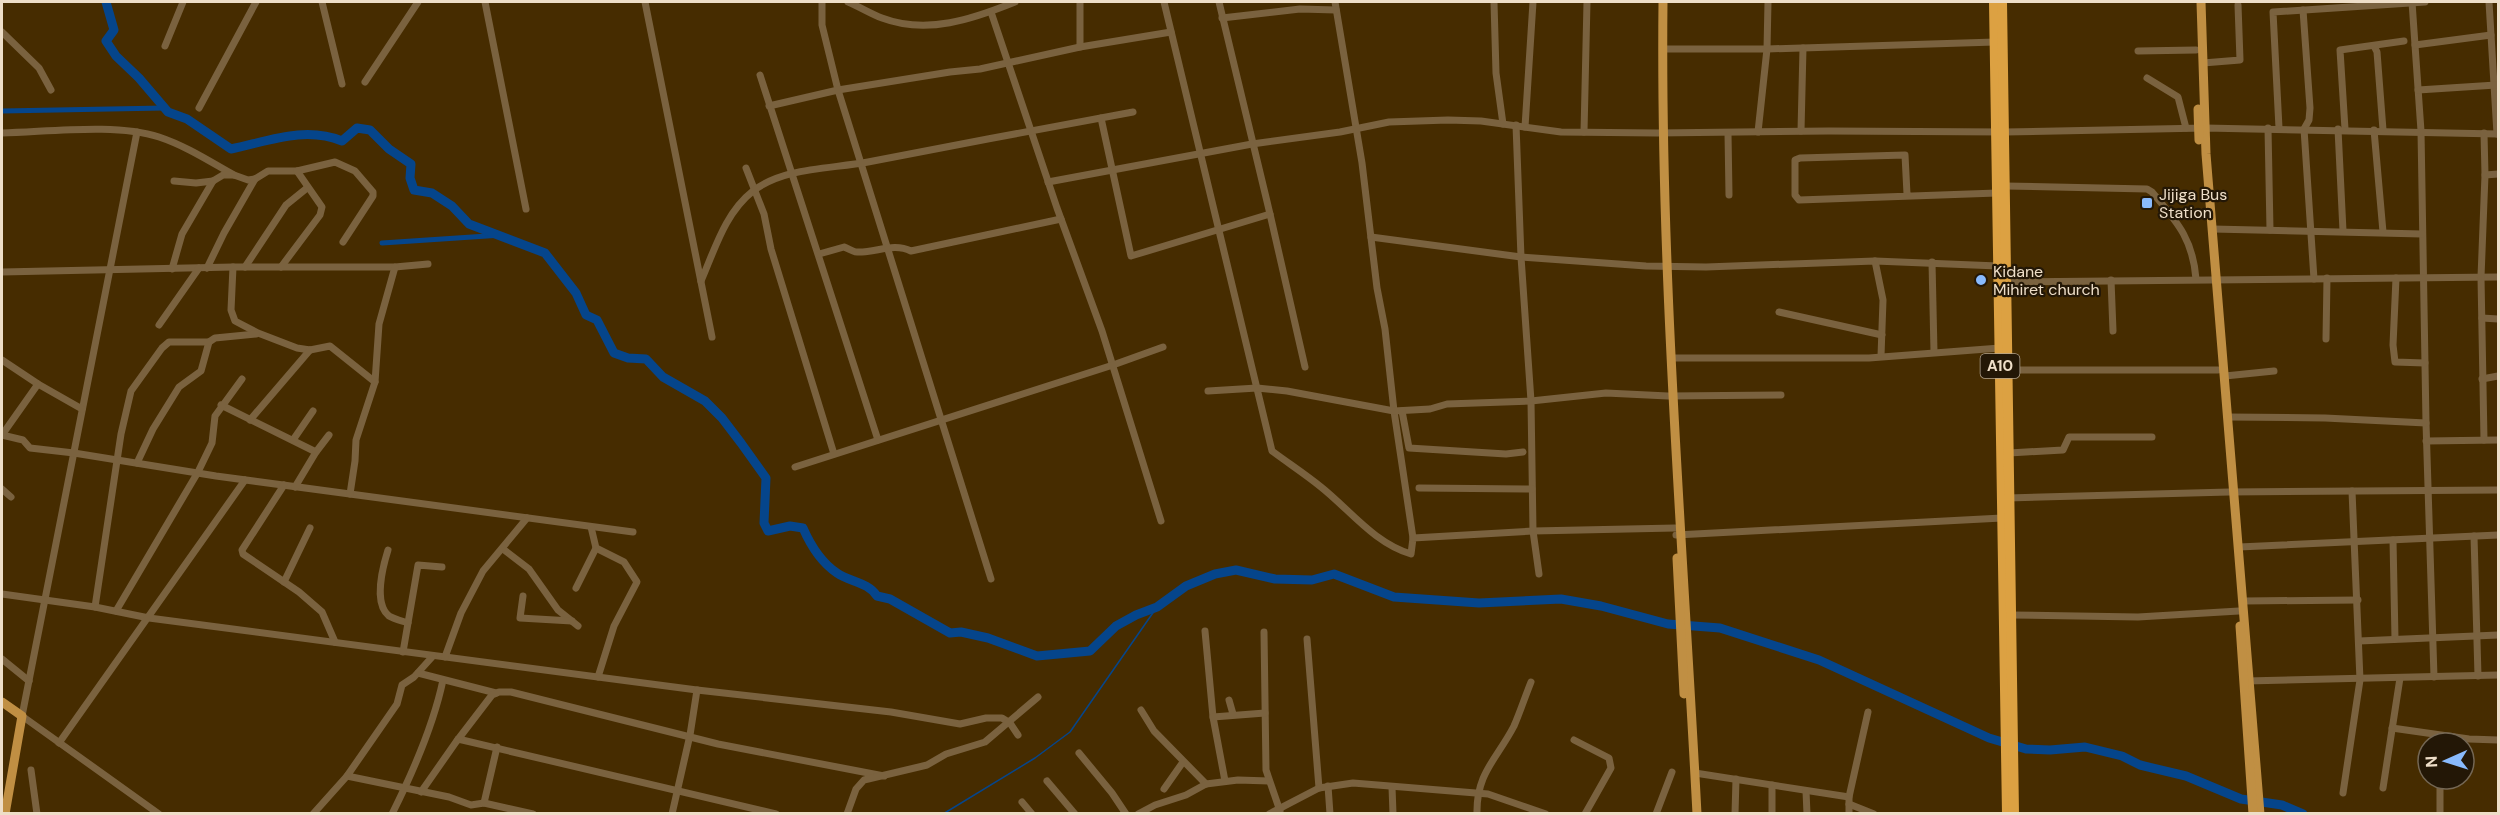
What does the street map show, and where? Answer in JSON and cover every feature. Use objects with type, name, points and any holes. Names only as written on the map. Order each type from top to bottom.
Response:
[{"type":"highway","name":"A10","points":[[1994,2],[2001,132]]},
{"type":"highway","name":"A10","points":[[2002,2],[2001,190],[1998,266],[2011,615],[2009,731]]},
{"type":"highway","name":"A10","points":[[2001,190],[2006,282],[2009,453],[2006,498],[2002,518],[2010,769],[2014,813]]},
{"type":"highway","name":"A10","points":[[2007,813],[2010,769]]},
{"type":"main road","points":[[1658,2],[1664,267],[1670,396],[1677,533],[1697,813]]},
{"type":"main road","points":[[1660,133],[1663,2]]},
{"type":"main road","points":[[2195,2],[2196,50],[2214,279],[2232,492],[2244,601],[2254,782],[2253,813]]},
{"type":"main road","points":[[2201,2],[2202,128],[2212,229],[2214,279]]},
{"type":"main road","points":[[1664,267],[1671,358],[1670,396]]},
{"type":"main road","points":[[2222,373],[2228,417],[2239,611],[2247,681]]},
{"type":"main road","points":[[1686,659],[1691,813]]},
{"type":"main road","points":[[2,702],[22,716],[4,790],[4,813]]},
{"type":"main road","points":[[2254,782],[2260,813]]},
{"type":"street","points":[[165,46],[183,2]]},
{"type":"street","points":[[199,108],[256,2]]},
{"type":"street","points":[[322,2],[342,84]]},
{"type":"street","points":[[365,82],[418,2]]},
{"type":"street","points":[[485,2],[526,209]]},
{"type":"street","points":[[645,2],[712,337]]},
{"type":"street","points":[[822,2],[822,24],[838,90],[991,579]]},
{"type":"street","points":[[848,2],[883,18],[908,24],[936,26],[991,12],[1015,2]]},
{"type":"street","points":[[1080,2],[1080,46]]},
{"type":"street","points":[[1164,2],[1272,451],[1321,487],[1382,541],[1397,550],[1411,554],[1413,538],[1394,411],[1385,329],[1377,288],[1374,237],[1335,2]]},
{"type":"street","points":[[1218,2],[1305,367]]},
{"type":"street","points":[[1494,2],[1496,73],[1503,124]]},
{"type":"street","points":[[1525,127],[1533,2]]},
{"type":"street","points":[[1584,132],[1587,2]]},
{"type":"street","points":[[1758,132],[1767,49],[1768,2]]},
{"type":"street","points":[[2412,2],[2421,131],[2426,441],[2434,677]]},
{"type":"street","points":[[2279,128],[2272,15],[2277,11],[2425,2]]},
{"type":"street","points":[[1048,182],[1252,144],[1389,122],[1448,120],[1584,132],[2001,132],[2279,128],[2498,134],[2489,2]]},
{"type":"street","points":[[1222,18],[1299,5],[1336,10]]},
{"type":"street","points":[[2203,63],[2240,60],[2238,5]]},
{"type":"street","points":[[2303,10],[2310,108],[2308,124],[2304,129],[2314,279]]},
{"type":"street","points":[[991,12],[1113,365],[1161,521]]},
{"type":"street","points":[[2,32],[39,68],[51,90]]},
{"type":"street","points":[[769,106],[838,90],[980,69],[1080,46],[1171,32]]},
{"type":"street","points":[[2415,45],[2491,35]]},
{"type":"street","points":[[2343,231],[2340,50],[2374,46],[2389,41],[2404,41]]},
{"type":"street","points":[[1663,49],[1767,49],[1995,42]]},
{"type":"street","points":[[2374,46],[2378,52],[2383,130]]},
{"type":"street","points":[[1801,131],[1803,48]]},
{"type":"street","points":[[2138,51],[2196,50]]},
{"type":"street","points":[[760,75],[878,440]]},
{"type":"street","points":[[2147,78],[2178,97],[2186,128]]},
{"type":"street","points":[[2418,90],[2496,85]]},
{"type":"street","points":[[700,281],[728,220],[741,203],[755,190],[792,175],[1133,112]]},
{"type":"street","points":[[1101,118],[1131,256],[1270,213]]},
{"type":"street","points":[[1516,125],[1521,257],[1531,401],[1533,531],[1539,574]]},
{"type":"street","points":[[2268,128],[2270,230]]},
{"type":"street","points":[[2,133],[111,130],[136,132],[179,144],[234,175],[248,180],[255,179],[268,171],[297,171],[335,162],[355,171],[370,186],[373,196],[343,242]]},
{"type":"street","points":[[2374,130],[2383,232]]},
{"type":"street","points":[[136,132],[22,716],[159,813]]},
{"type":"street","points":[[1728,133],[1730,195]]},
{"type":"street","points":[[2484,133],[2485,175],[2481,277],[2484,440]]},
{"type":"street","points":[[1907,195],[1905,155],[1795,160],[1795,195],[1799,200],[1907,195],[2001,190],[2147,189],[2180,226],[2193,253],[2196,279]]},
{"type":"street","points":[[746,168],[764,214],[774,260],[834,454]]},
{"type":"street","points":[[281,267],[320,215],[322,207],[297,171]]},
{"type":"street","points":[[2485,175],[2499,174]]},
{"type":"street","points":[[174,182],[196,183],[213,181],[223,175],[234,175]]},
{"type":"street","points":[[159,325],[203,268],[255,179]]},
{"type":"street","points":[[172,269],[182,234],[213,181]]},
{"type":"street","points":[[245,267],[286,205],[307,188]]},
{"type":"street","points":[[819,254],[844,247],[856,252],[887,247],[911,250],[1061,219]]},
{"type":"street","points":[[2212,229],[2422,234]]},
{"type":"street","points":[[1374,237],[1521,257],[1664,267],[1875,261],[1998,266]]},
{"type":"street","points":[[1875,261],[1884,300],[1881,356]]},
{"type":"street","points":[[1932,262],[1934,352]]},
{"type":"street","points":[[2,272],[233,267],[395,267],[428,264]]},
{"type":"street","points":[[233,267],[231,310],[235,321],[258,333],[297,348],[310,350],[330,346],[375,382]]},
{"type":"street","points":[[350,494],[356,461],[356,440],[375,382],[379,324],[395,267]]},
{"type":"street","points":[[2006,282],[2499,277]]},
{"type":"street","points":[[2326,339],[2327,278]]},
{"type":"street","points":[[2396,278],[2393,345],[2395,362],[2425,363]]},
{"type":"street","points":[[2111,280],[2113,331]]},
{"type":"street","points":[[1779,312],[1882,336]]},
{"type":"street","points":[[2482,318],[2499,319]]},
{"type":"street","points":[[94,607],[131,391],[162,348],[169,342],[209,342],[215,338],[258,333]]},
{"type":"street","points":[[138,463],[153,429],[180,387],[201,371],[209,342]]},
{"type":"street","points":[[795,467],[1163,347]]},
{"type":"street","points":[[1671,358],[1810,359],[2000,348]]},
{"type":"street","points":[[250,420],[310,350]]},
{"type":"street","points":[[2,360],[82,409]]},
{"type":"street","points":[[2007,370],[2222,373],[2274,371]]},
{"type":"street","points":[[2482,379],[2499,376]]},
{"type":"street","points":[[116,611],[198,472],[212,443],[215,416],[242,379]]},
{"type":"street","points":[[38,384],[2,435],[23,440],[30,448],[295,487],[633,532]]},
{"type":"street","points":[[1208,391],[1257,388],[1298,393],[1394,411],[1430,409],[1447,404],[1479,401],[1531,401],[1606,393],[1670,396],[1781,395]]},
{"type":"street","points":[[221,405],[316,452]]},
{"type":"street","points":[[292,440],[313,411]]},
{"type":"street","points":[[1402,411],[1409,448],[1506,454],[1523,452]]},
{"type":"street","points":[[2228,417],[2325,418],[2426,423]]},
{"type":"street","points":[[295,487],[329,435]]},
{"type":"street","points":[[2009,453],[2063,450],[2070,437],[2152,437]]},
{"type":"street","points":[[2426,441],[2499,440]]},
{"type":"street","points":[[59,743],[245,480]]},
{"type":"street","points":[[284,485],[242,550],[244,557],[299,592],[322,612],[334,642]]},
{"type":"street","points":[[1419,488],[1532,489]]},
{"type":"street","points":[[2,489],[11,496]]},
{"type":"street","points":[[2006,498],[2232,492],[2499,490]]},
{"type":"street","points":[[2343,793],[2361,680],[2352,491]]},
{"type":"street","points":[[445,657],[461,613],[483,571],[527,518]]},
{"type":"street","points":[[1413,538],[1533,531],[1677,533],[2002,518]]},
{"type":"street","points":[[576,588],[596,548],[591,526]]},
{"type":"street","points":[[284,582],[310,528]]},
{"type":"street","points":[[2239,547],[2499,535]]},
{"type":"street","points":[[2474,536],[2478,676]]},
{"type":"street","points":[[2392,540],[2395,639]]},
{"type":"street","points":[[596,548],[624,562],[637,582],[614,626],[598,677]]},
{"type":"street","points":[[503,549],[529,569],[558,610],[575,623],[520,618],[523,596]]},
{"type":"street","points":[[388,550],[381,588],[383,609],[388,615],[408,622]]},
{"type":"street","points":[[403,652],[418,565],[442,567]]},
{"type":"street","points":[[2,594],[94,607],[149,618],[697,690],[891,712],[960,724],[986,718],[1002,718],[1008,721],[1018,735]]},
{"type":"street","points":[[2244,601],[2358,600]]},
{"type":"street","points":[[2011,615],[2138,617],[2239,611]]},
{"type":"street","points":[[1205,631],[1213,717],[1225,781]]},
{"type":"street","points":[[1264,632],[1266,770],[1280,811]]},
{"type":"street","points":[[2359,641],[2499,635]]},
{"type":"street","points":[[1307,639],[1319,788]]},
{"type":"street","points":[[314,813],[347,776],[397,704],[402,685],[418,673],[433,656]]},
{"type":"street","points":[[2,660],[29,681]]},
{"type":"street","points":[[418,673],[496,693],[511,692],[690,735],[718,744],[884,776]]},
{"type":"street","points":[[2247,681],[2499,675]]},
{"type":"street","points":[[2383,788],[2400,678]]},
{"type":"street","points":[[392,813],[429,725],[442,680]]},
{"type":"street","points":[[1477,813],[1477,793],[1490,763],[1513,726],[1530,682]]},
{"type":"street","points":[[672,813],[679,790],[697,690]]},
{"type":"street","points":[[421,792],[458,739],[496,693]]},
{"type":"street","points":[[847,813],[856,789],[864,780],[927,765],[946,754],[985,742],[1038,697]]},
{"type":"street","points":[[1229,700],[1233,714]]},
{"type":"street","points":[[1141,710],[1154,731],[1206,784]]},
{"type":"street","points":[[1849,813],[1849,801],[1868,712]]},
{"type":"street","points":[[1213,717],[1265,713]]},
{"type":"street","points":[[2392,728],[2416,733]]},
{"type":"street","points":[[458,739],[776,813]]},
{"type":"street","points":[[1574,740],[1610,758],[1611,763],[1611,768],[1585,813]]},
{"type":"street","points":[[2476,740],[2499,740]]},
{"type":"street","points":[[484,803],[497,747]]},
{"type":"street","points":[[1079,753],[1126,813]]},
{"type":"street","points":[[1164,789],[1183,762]]},
{"type":"street","points":[[31,770],[37,813]]},
{"type":"street","points":[[1656,813],[1672,772]]},
{"type":"street","points":[[1695,772],[1806,791],[1849,801],[1874,813]]},
{"type":"street","points":[[347,776],[449,797],[471,805],[484,803],[533,813]]},
{"type":"street","points":[[1735,813],[1736,779]]},
{"type":"street","points":[[1047,781],[1075,813]]},
{"type":"street","points":[[1138,813],[1186,795],[1206,784],[1225,781],[1269,781]]},
{"type":"street","points":[[1269,813],[1280,811],[1319,788],[1353,783],[1477,793],[1511,800],[1546,813]]},
{"type":"street","points":[[1772,785],[1773,813]]},
{"type":"street","points":[[1328,786],[1330,813]]},
{"type":"street","points":[[1392,787],[1393,813]]},
{"type":"street","points":[[1806,791],[1807,813]]},
{"type":"street","points":[[2440,791],[2440,813]]},
{"type":"street","points":[[1022,802],[1032,813]]},
{"type":"street","points":[[469,813],[471,805]]},
{"type":"waterway","points":[[106,2],[114,30],[106,41],[116,56],[139,78],[168,112],[187,119],[231,149],[287,136],[314,135],[342,141],[357,128],[370,130],[389,149],[411,164],[410,178],[414,190],[432,193],[452,206],[469,224],[545,253],[576,293],[586,315],[597,320],[614,353],[628,358],[646,359],[663,377],[705,401],[722,418],[766,478],[764,523],[768,531],[790,526],[803,528],[817,553],[837,573],[864,585],[877,596],[890,599],[950,633],[961,632],[988,638],[1037,656],[1090,651],[1116,626],[1157,607],[1186,586],[1215,574],[1236,570],[1275,579],[1312,580],[1334,574],[1394,597],[1479,603],[1561,599],[1601,606],[1668,624],[1720,628],[1819,660],[1989,738],[2026,749],[2050,750],[2085,747],[2122,756],[2140,765],[2186,776],[2241,799],[2282,805],[2303,814]]},
{"type":"waterway","points":[[2,111],[164,108]]},
{"type":"waterway","points":[[382,243],[502,235]]},
{"type":"waterway","points":[[943,814],[1035,758],[1070,732],[1157,607]]},
{"type":"place","name":"Jijiga Bus Station","points":[[2147,203]]},
{"type":"place","name":"Kidane Mihiret church","points":[[1981,280]]}]
